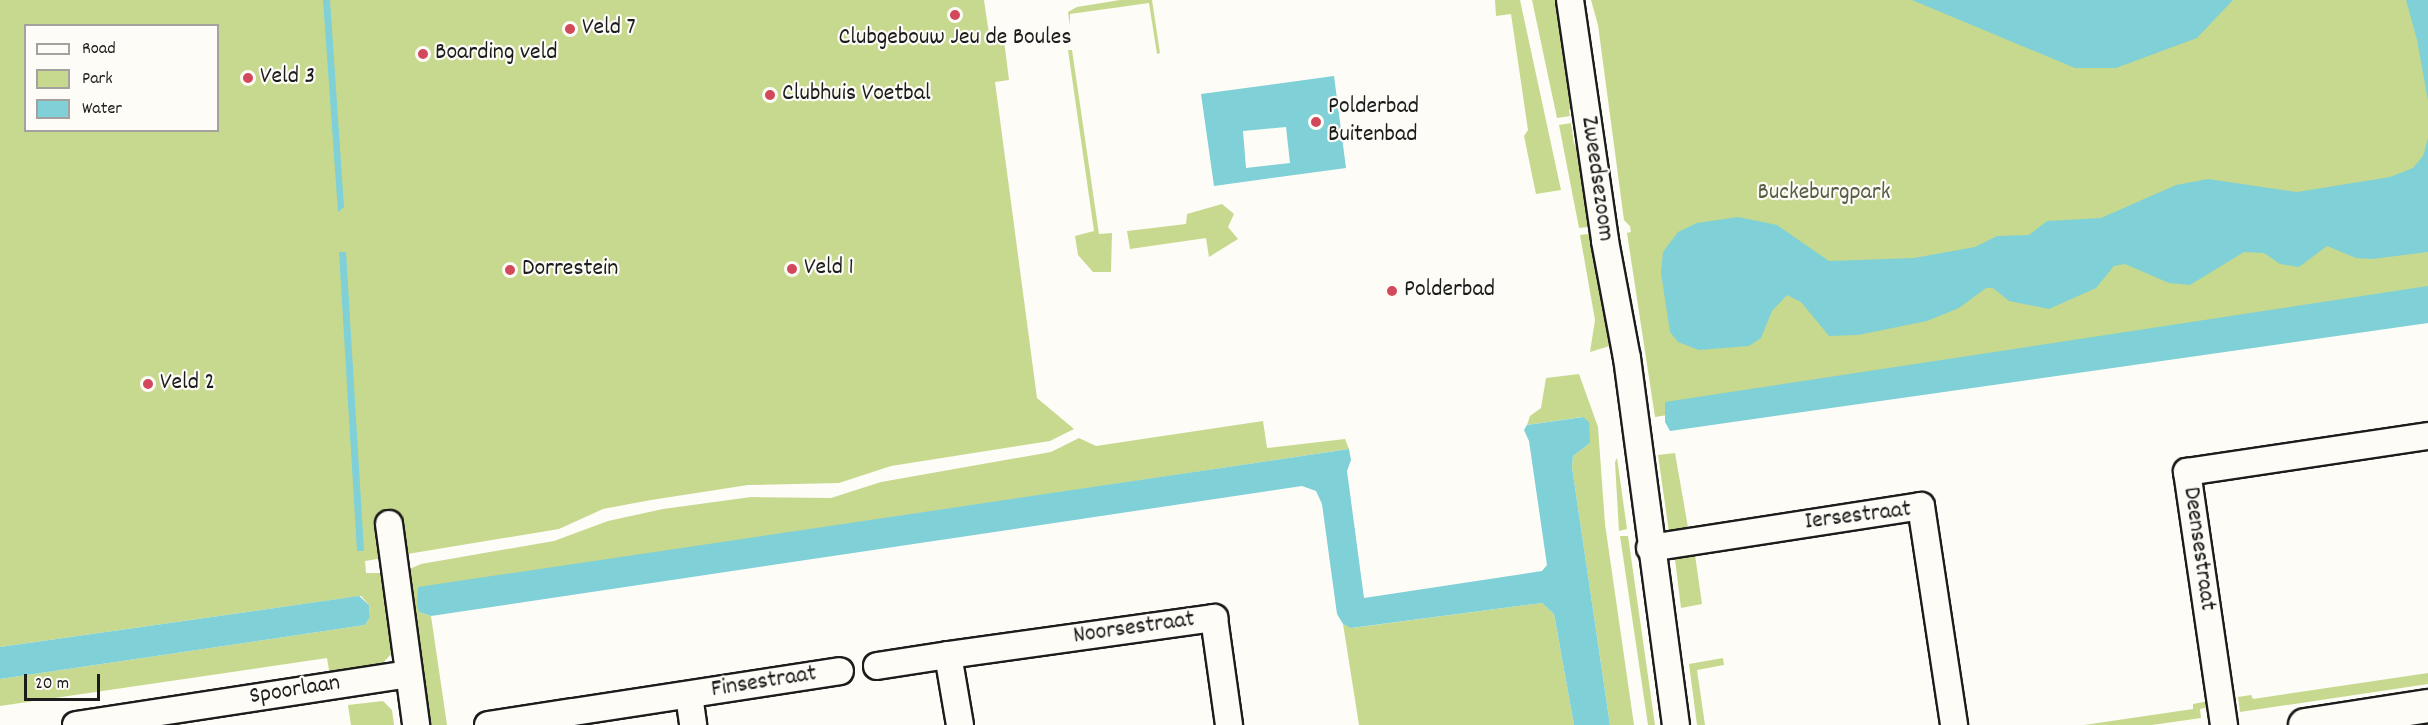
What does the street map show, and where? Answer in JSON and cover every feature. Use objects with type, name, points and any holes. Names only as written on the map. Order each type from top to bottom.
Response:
[{"type":"street","name":"Zweedsezoom","points":[[1570,0],[1605,241],[1627,358],[1650,548]]},
{"type":"street","name":"Deensestraat","points":[[2224,725],[2187,472],[2428,436]]},
{"type":"street","name":"Iersestraat","points":[[1650,548],[1921,506],[1954,725]]},
{"type":"street","points":[[389,524],[416,725]]},
{"type":"street","points":[[1650,548],[1676,725]]},
{"type":"street","name":"Noorsestraat","points":[[877,666],[1214,618],[1229,725]]},
{"type":"street","points":[[948,655],[960,725]]},
{"type":"street","name":"Finsestraat","points":[[488,725],[840,671]]},
{"type":"street","name":"Spoorlaan","points":[[76,725],[408,674]]},
{"type":"street","name":"Finsestraat","points":[[688,695],[693,725]]},
{"type":"street","points":[[2306,725],[2428,706]]},
{"type":"green space","name":"Dorrestein","points":[[0,0],[984,0],[990,41],[1004,40],[1009,80],[995,82],[1037,398],[1074,429],[1050,441],[891,466],[839,483],[748,485],[651,500],[603,509],[559,529],[365,561],[366,573],[384,573],[395,650],[378,668],[330,676],[327,658],[0,706],[0,679],[365,625],[370,617],[369,605],[361,596],[0,647]]},
{"type":"green space","points":[[1120,0],[1152,0],[1160,53],[1157,54],[1149,3],[1070,14],[1070,26],[1068,12],[1077,7]]},
{"type":"green space","points":[[1495,0],[1520,0],[1561,190],[1536,194],[1524,136],[1528,130],[1511,14],[1496,16]]},
{"type":"green space","points":[[1532,0],[1562,0],[1577,99],[1569,110],[1570,116],[1557,118]]},
{"type":"green space","name":"Buckeburgpark","points":[[1591,0],[2428,0],[2428,296],[1655,417],[1627,233],[1631,232],[1630,226],[1624,220],[1598,25]]},
{"type":"green space","points":[[1068,50],[1072,50],[1099,234],[1112,233],[1111,272],[1093,272],[1078,255],[1075,236],[1094,231]]},
{"type":"green space","points":[[1571,123],[1574,144],[1584,151],[1596,226],[1579,228],[1559,125]]},
{"type":"green space","points":[[1222,204],[1234,214],[1228,227],[1238,239],[1209,257],[1206,238],[1130,249],[1127,231],[1186,224],[1187,214]]},
{"type":"green space","points":[[1597,233],[1616,344],[1590,352],[1595,320],[1580,235]]},
{"type":"green space","points":[[1579,374],[1598,427],[1605,524],[1634,725],[1610,725],[1572,467],[1573,456],[1590,443],[1582,417],[1527,425],[1530,416],[1541,408],[1546,378]]},
{"type":"green space","points":[[1263,421],[1267,448],[1345,439],[1349,449],[793,532],[419,612],[431,616],[447,725],[430,725],[417,625],[412,626],[405,571],[421,564],[554,541],[608,521],[663,509],[751,497],[831,498],[881,482],[1051,452],[1079,438],[1096,446]]},
{"type":"green space","points":[[1675,453],[1689,533],[1679,535],[1669,532],[1658,455]]},
{"type":"green space","points":[[1617,458],[1627,529],[1619,531],[1615,462]]},
{"type":"green space","points":[[1620,536],[1628,536],[1655,725],[1648,725]]},
{"type":"green space","points":[[1687,554],[1695,555],[1702,604],[1681,608],[1675,559]]},
{"type":"green space","points":[[1542,603],[1554,614],[1574,725],[1359,725],[1343,624],[1352,628]]},
{"type":"green space","points":[[1723,658],[1724,665],[1697,670],[1705,725],[1697,725],[1689,664]]},
{"type":"green space","points":[[2428,673],[2428,684],[2240,712],[2238,697],[2251,695],[2253,699]]},
{"type":"green space","points":[[383,701],[392,710],[394,725],[351,725],[348,705]]},
{"type":"green space","points":[[2209,701],[2210,707],[2200,709],[2201,718],[2152,725],[2084,725],[2193,709],[2193,704]]},
{"type":"water","points":[[323,0],[330,0],[344,207],[338,212]]},
{"type":"water","points":[[1912,0],[2233,0],[2197,38],[2116,68],[2075,68]]},
{"type":"water","points":[[2406,0],[2428,0],[2428,101],[2417,40]]},
{"type":"water","points":[[1334,76],[1346,168],[1214,186],[1201,94]],"holes":[[[1286,127],[1290,163],[1246,168],[1243,131]]]},
{"type":"water","points":[[2428,138],[2428,252],[2372,259],[2356,258],[2327,246],[2299,267],[2280,264],[2264,253],[2244,252],[2190,285],[2169,283],[2125,264],[2114,266],[2096,288],[2049,309],[2009,301],[1993,288],[1986,288],[1959,308],[1927,321],[1858,335],[1829,336],[1801,302],[1787,295],[1772,311],[1761,338],[1749,346],[1699,350],[1678,342],[1670,332],[1661,273],[1663,252],[1678,232],[1697,223],[1738,217],[1777,225],[1829,261],[1914,258],[1975,247],[1997,236],[2029,235],[2047,221],[2101,218],[2176,185],[2208,179],[2297,192],[2390,177],[2413,168],[2423,156]]},
{"type":"water","points":[[339,252],[346,252],[364,551],[357,551]]},
{"type":"water","points":[[2428,286],[2428,323],[1670,431],[1665,422],[1665,402]]},
{"type":"water","points":[[1583,417],[1589,422],[1590,443],[1573,456],[1572,467],[1610,725],[1574,725],[1554,614],[1542,603],[1351,628],[1343,624],[1337,614],[1322,504],[1316,491],[1302,486],[431,616],[419,612],[417,603],[418,587],[1349,449],[1351,460],[1347,471],[1364,598],[1542,571],[1547,565],[1529,441],[1524,430],[1527,425]]},
{"type":"water","points":[[359,596],[369,605],[370,617],[365,625],[0,679],[0,647]]},
{"type":"place","name":"Clubgebouw Jeu de Boules","points":[[955,15]]},
{"type":"place","name":"Veld 7","points":[[570,29]]},
{"type":"place","name":"Boarding veld","points":[[423,54]]},
{"type":"place","name":"Veld 3","points":[[248,78]]},
{"type":"place","name":"Clubhuis Voetbal","points":[[770,95]]},
{"type":"place","name":"Polderbad Buitenbad","points":[[1316,122]]},
{"type":"place","name":"Veld 1","points":[[792,269]]},
{"type":"place","name":"Dorrestein","points":[[510,270]]},
{"type":"place","name":"Polderbad","points":[[1392,291]]},
{"type":"place","name":"Veld 2","points":[[148,384]]}]
